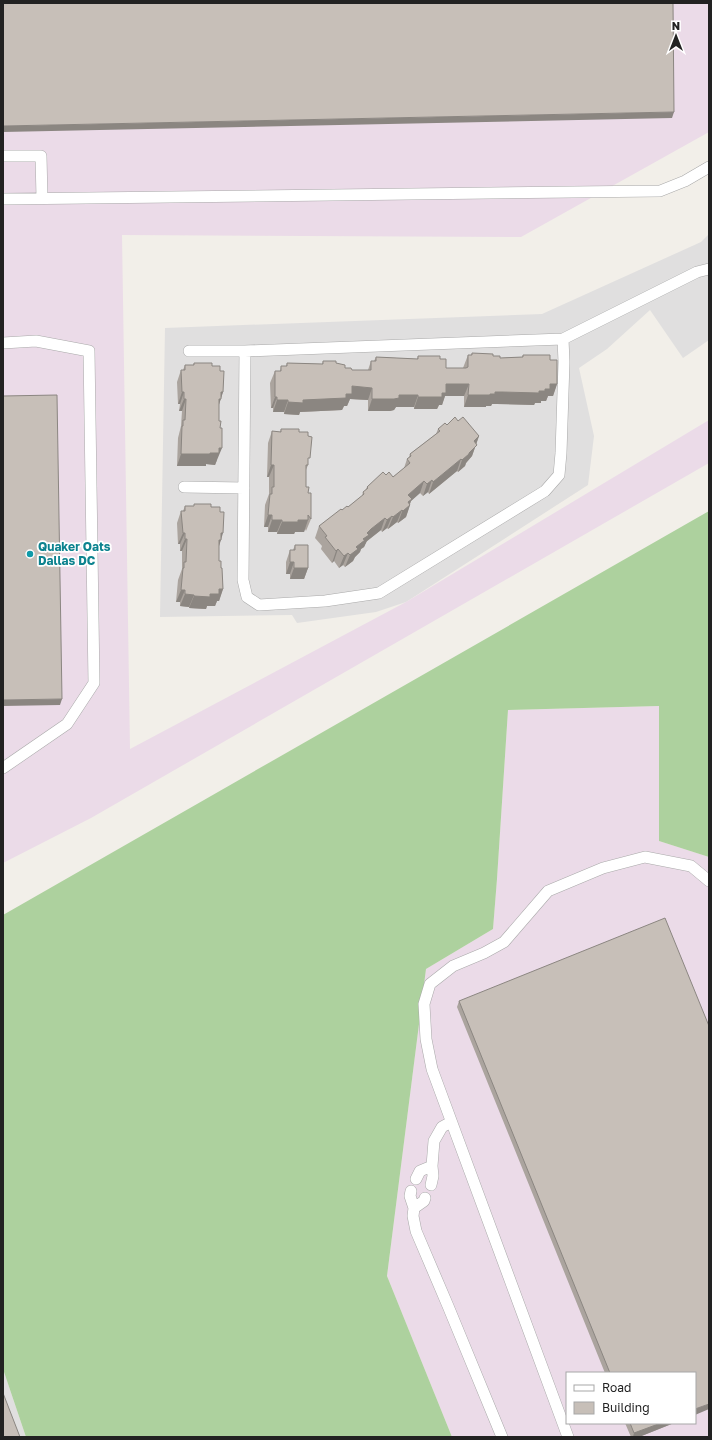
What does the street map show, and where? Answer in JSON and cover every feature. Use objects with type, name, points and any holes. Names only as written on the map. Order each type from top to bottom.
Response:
[{"type":"lane","points":[[3,156],[41,156],[42,198]]},
{"type":"lane","points":[[3,199],[660,191],[685,182],[709,167]]},
{"type":"lane","points":[[189,351],[245,351],[563,339],[697,272],[709,269]]},
{"type":"lane","points":[[245,351],[243,580],[247,597],[259,605],[325,601],[379,593],[544,491],[559,475],[564,362],[563,339]]},
{"type":"lane","points":[[3,343],[36,341],[89,351],[94,683],[67,724],[3,768]]},
{"type":"lane","points":[[184,487],[244,488]]},
{"type":"lane","points":[[568,1437],[432,1069],[426,1039],[424,1004],[430,984],[453,966],[484,953],[504,942],[548,891],[603,868],[645,857],[691,866],[709,881]]},
{"type":"lane","points":[[431,1185],[433,1176],[432,1166],[434,1141],[442,1127],[451,1122]]},
{"type":"lane","points":[[416,1179],[420,1171],[432,1166]]},
{"type":"lane","points":[[411,1192],[410,1196],[414,1208],[413,1216],[416,1231],[502,1437]]},
{"type":"lane","points":[[414,1208],[424,1201],[425,1198]]},
{"type":"shaded area","points":[[3,3],[709,3],[709,132],[521,237],[122,235],[130,749],[406,602],[709,420],[709,463],[91,818],[3,863]]},
{"type":"shaded area","points":[[709,234],[709,340],[683,358],[650,310],[607,349],[579,368],[594,436],[588,485],[406,602],[376,612],[297,623],[292,615],[160,617],[165,328],[542,314],[701,242]]},
{"type":"shaded area","points":[[659,706],[659,841],[709,857],[709,1437],[452,1437],[387,1276],[426,969],[493,929],[508,710]]},
{"type":"shaded area","points":[[3,1369],[26,1437],[3,1437]]},
{"type":"green space","points":[[709,511],[709,857],[659,841],[659,706],[508,710],[493,929],[426,969],[387,1276],[452,1437],[26,1437],[3,1369],[3,915]]},
{"type":"building","points":[[3,3],[673,3],[674,112],[3,126]]},
{"type":"building","points":[[472,353],[493,354],[493,356],[500,356],[500,358],[523,357],[523,355],[550,355],[550,360],[557,360],[557,384],[550,384],[550,389],[539,391],[539,393],[495,392],[495,394],[490,395],[468,395],[469,384],[446,384],[446,393],[442,393],[442,397],[399,395],[399,398],[394,399],[372,399],[372,388],[352,386],[352,394],[346,394],[346,398],[303,400],[303,403],[288,402],[288,400],[277,400],[277,397],[275,397],[275,371],[281,371],[281,366],[287,366],[287,363],[323,364],[323,361],[336,361],[336,363],[345,365],[345,368],[351,368],[352,370],[371,370],[371,361],[376,361],[376,357],[418,359],[418,356],[440,356],[440,359],[446,359],[446,368],[466,368],[468,367],[468,355],[472,355]]},
{"type":"building","points":[[194,363],[212,363],[212,366],[220,366],[220,371],[224,371],[223,392],[221,392],[221,399],[219,399],[219,421],[221,421],[220,428],[222,428],[222,448],[219,448],[219,453],[181,454],[182,426],[183,420],[185,420],[186,399],[184,399],[184,392],[182,392],[181,370],[185,370],[185,365],[194,365]]},
{"type":"building","name":"Quaker Oats Dallas DC","points":[[57,395],[62,699],[3,700],[3,396]]},
{"type":"building","points":[[455,417],[458,421],[463,417],[479,436],[474,441],[477,445],[462,460],[461,459],[433,482],[432,480],[427,484],[424,481],[408,495],[412,499],[408,502],[410,505],[393,517],[392,516],[387,520],[385,518],[371,529],[367,533],[369,535],[363,539],[365,540],[356,547],[358,549],[350,555],[348,553],[344,556],[338,549],[336,551],[325,537],[327,536],[319,526],[341,509],[342,510],[347,506],[348,507],[364,494],[363,492],[368,488],[367,487],[383,472],[386,475],[389,472],[393,477],[410,463],[407,459],[411,456],[410,454],[440,431],[438,429],[445,423],[447,425]]},
{"type":"building","points":[[281,429],[299,429],[299,432],[308,432],[308,436],[312,437],[310,458],[308,458],[308,465],[306,465],[306,487],[309,487],[308,493],[311,493],[311,519],[308,515],[308,520],[298,520],[298,522],[282,522],[282,520],[272,520],[272,515],[268,515],[270,494],[272,494],[272,487],[274,487],[274,465],[271,465],[272,431],[281,432]]},
{"type":"building","points":[[194,504],[211,504],[211,507],[220,507],[220,512],[224,512],[223,533],[221,533],[221,540],[219,540],[219,561],[221,561],[222,568],[223,589],[219,589],[219,594],[210,594],[210,597],[185,594],[185,590],[181,590],[184,562],[186,562],[187,539],[185,539],[185,533],[183,533],[181,511],[185,511],[185,506],[194,506]]},
{"type":"building","points":[[295,545],[308,545],[308,568],[294,568],[294,562],[290,562],[290,550],[295,550]]},
{"type":"building","points":[[665,918],[709,1026],[709,1404],[696,1409],[696,1372],[610,1372],[459,1001]]},
{"type":"building","points":[[3,1393],[20,1437],[3,1437]]},
{"type":"building","points":[[630,1424],[658,1424],[634,1433]]},
{"type":"place","name":"Quaker Oats Dallas DC","points":[[30,554]]}]
